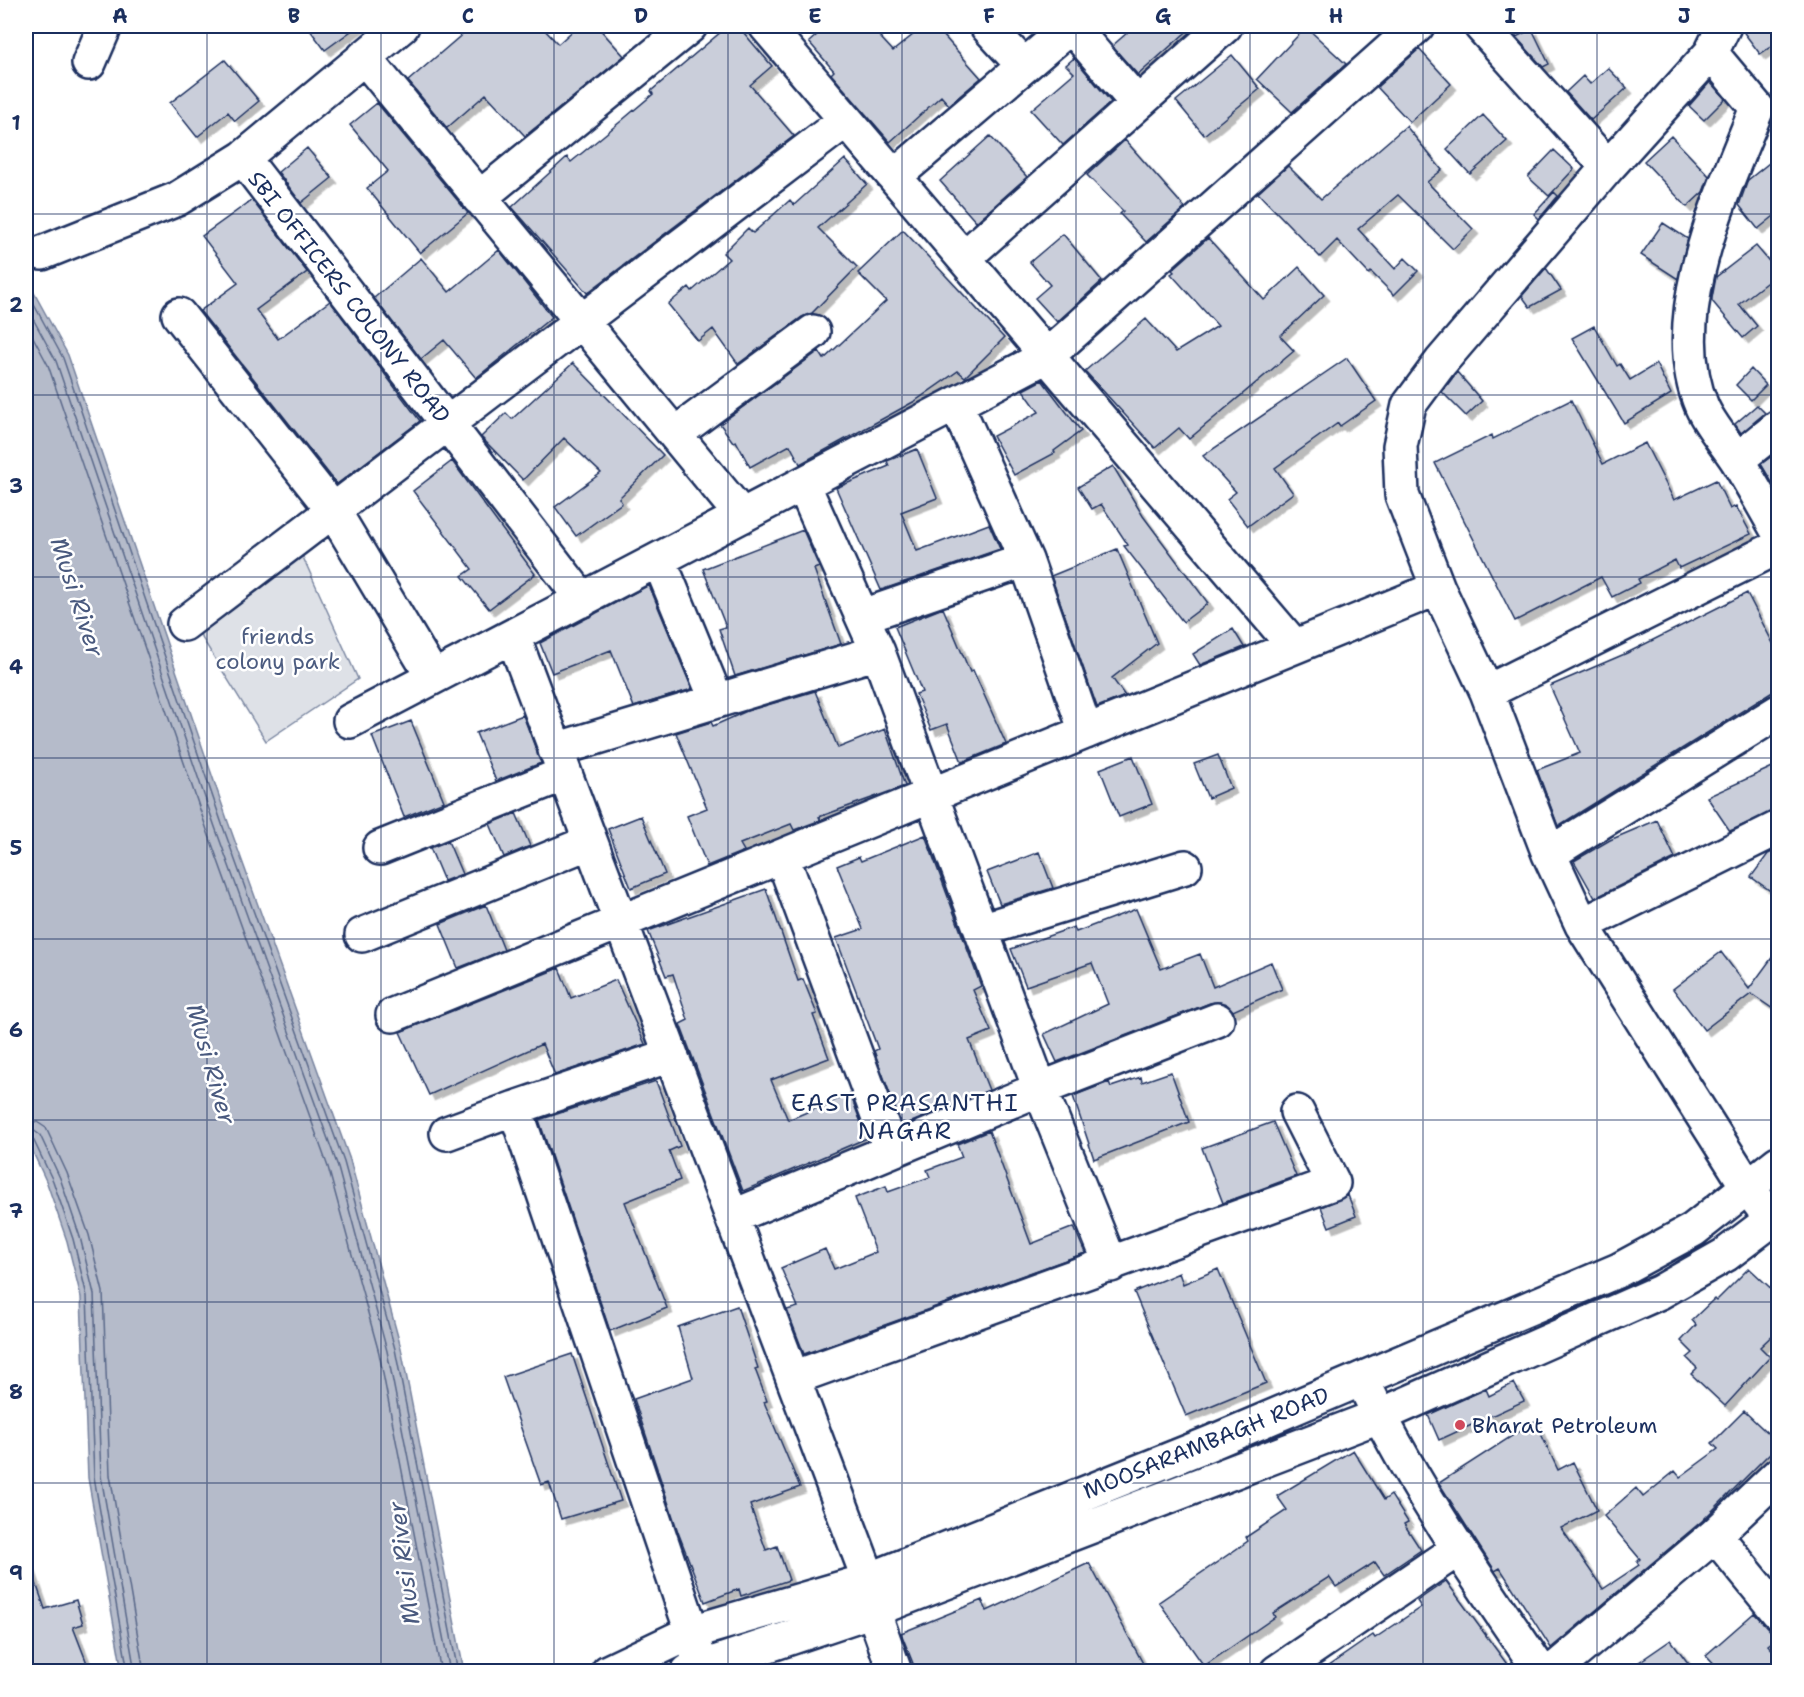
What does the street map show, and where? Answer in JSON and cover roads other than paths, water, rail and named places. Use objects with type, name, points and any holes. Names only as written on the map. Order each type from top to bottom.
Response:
[{"type":"street","points":[[89,63],[105,26]]},
{"type":"street","name":"SBI OFFICERS COLONY ROAD","points":[[402,26],[243,158],[583,600]]},
{"type":"street","points":[[479,198],[690,26]]},
{"type":"street","points":[[766,26],[1294,646]]},
{"type":"street","points":[[987,26],[1023,65]]},
{"type":"street","points":[[895,176],[1071,26],[1137,103]]},
{"type":"street","points":[[965,257],[1225,26]]},
{"type":"street","points":[[350,721],[1047,356],[1417,26]]},
{"type":"street","points":[[1481,26],[1608,167]]},
{"type":"street","points":[[1775,1217],[1749,1189],[1582,925],[1549,854],[1487,692],[1438,588],[1402,495],[1401,446],[1409,405],[1441,362],[1718,39],[1757,108],[1730,175],[1696,273],[1689,329],[1692,376],[1702,408],[1737,460],[1779,531]]},
{"type":"street","points":[[364,57],[742,516]]},
{"type":"street","points":[[184,624],[846,120]]},
{"type":"street","points":[[42,253],[177,199],[243,158]]},
{"type":"street","points":[[179,315],[333,510],[433,677]]},
{"type":"street","points":[[675,434],[813,332]]},
{"type":"street","points":[[956,404],[1026,560],[1086,732]]},
{"type":"street","points":[[1737,460],[1779,427]]},
{"type":"street","points":[[803,484],[878,652],[1040,1089],[1111,1265]]},
{"type":"street","points":[[1487,692],[1779,547]]},
{"type":"street","points":[[658,560],[717,701]]},
{"type":"street","points":[[862,616],[1026,560]]},
{"type":"street","points":[[393,1015],[1438,588]]},
{"type":"street","points":[[513,636],[793,1378],[896,1671]]},
{"type":"street","points":[[380,848],[560,762],[717,701],[878,652]]},
{"type":"street","points":[[1549,854],[1779,712]]},
{"type":"street","points":[[1582,925],[1779,828]]},
{"type":"street","points":[[363,935],[590,842]]},
{"type":"street","points":[[782,856],[891,1150]]},
{"type":"street","points":[[981,930],[1185,867]]},
{"type":"street","points":[[732,1217],[1040,1089],[1217,1020]]},
{"type":"street","points":[[447,1133],[671,1055]]},
{"type":"street","points":[[515,1108],[692,1632],[694,1669]]},
{"type":"street","points":[[793,1378],[1333,1183],[1297,1112]]},
{"type":"street","name":"MOOSARAMBAGH ROAD","points":[[694,1669],[871,1595],[1362,1378],[1619,1270],[1693,1230],[1749,1189],[1779,1163]]},
{"type":"street","name":"MOOSARAMBAGH ROAD","points":[[608,1671],[692,1632],[871,1595],[1380,1416],[1660,1292],[1708,1265],[1775,1217]]},
{"type":"street","points":[[1362,1378],[1380,1416],[1458,1548],[1541,1671]]},
{"type":"street","points":[[1552,1671],[1715,1534],[1779,1475]]},
{"type":"street","points":[[1715,1534],[1779,1612]]},
{"type":"street","points":[[1277,1671],[1458,1548]]},
{"type":"water","name":"Musi River","points":[[26,278],[68,355],[228,822],[350,1160],[401,1348],[464,1671],[122,1671],[88,1478],[81,1297],[67,1241],[47,1183],[26,1137]]},
{"type":"place","name":"Bharat Petroleum","points":[[1460,1425]]},
{"type":"district","name":"EAST PRASANTHI NAGAR","points":[[905,1117]]},
{"type":"park label","name":"friends colony park","points":[[278,648]]}]
